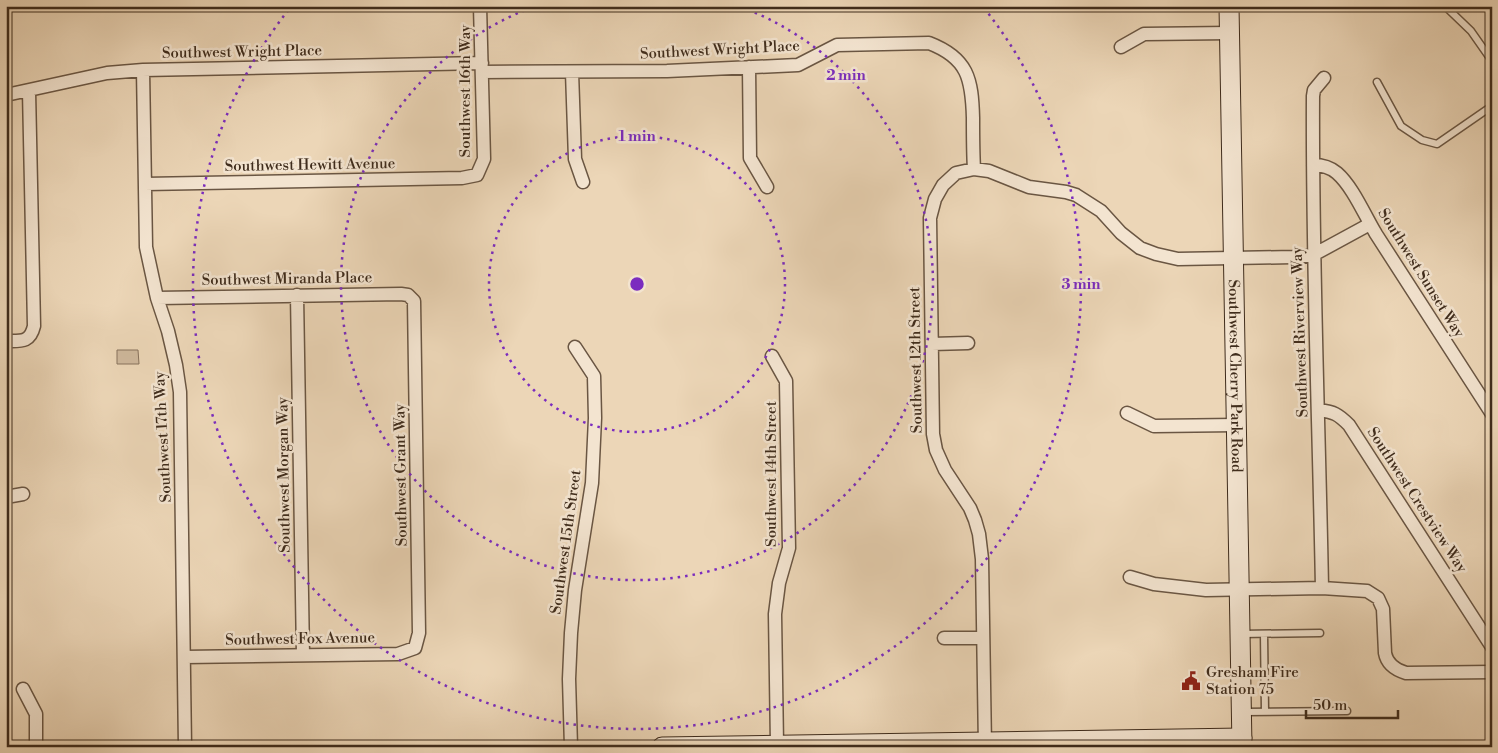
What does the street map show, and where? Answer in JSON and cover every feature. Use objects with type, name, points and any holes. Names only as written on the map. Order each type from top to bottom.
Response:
[{"type":"street","name":"Southwest 16th Way","points":[[477,175],[484,158],[480,6]]},
{"type":"street","name":"Southwest Cherry Park Road","points":[[1229,6],[1242,742]]},
{"type":"street","points":[[1121,47],[1144,34],[1230,33]]},
{"type":"street","name":"Southwest Wright Place","points":[[6,95],[107,73],[143,70],[482,68],[572,72],[749,68],[798,66],[843,44],[929,43],[943,48],[954,57],[970,80],[974,169]]},
{"type":"street","points":[[749,68],[750,158],[766,187]]},
{"type":"street","name":"Southwest 17th Way","points":[[143,70],[146,247],[157,298],[168,330],[180,392],[185,747]]},
{"type":"street","points":[[572,72],[575,159],[583,182]]},
{"type":"street","name":"Southwest Riverview Way","points":[[1322,588],[1312,96],[1314,90],[1324,78]]},
{"type":"street","points":[[6,341],[22,341],[30,337],[34,326],[29,91]]},
{"type":"street","name":"Southwest Sunset Way","points":[[1312,165],[1321,165],[1337,173],[1347,184],[1370,224],[1492,414]]},
{"type":"street","points":[[974,169],[989,171],[1029,187],[1076,195],[1101,211],[1130,241],[1156,254],[1178,259],[1314,255],[1370,224]]},
{"type":"street","name":"Southwest 12th Street","points":[[974,169],[956,173],[943,185],[935,198],[930,218],[933,434],[936,450],[945,470],[970,508],[979,534],[982,559],[985,744]]},
{"type":"street","name":"Southwest Hewitt Avenue","points":[[145,184],[452,178],[477,175]]},
{"type":"street","name":"Southwest Miranda Place","points":[[157,298],[401,294],[408,295],[414,301]]},
{"type":"street","name":"Southwest Morgan Way","points":[[297,295],[303,655]]},
{"type":"street","name":"Southwest Grant Way","points":[[414,301],[419,633],[415,648]]},
{"type":"street","points":[[932,344],[968,343]]},
{"type":"street","name":"Southwest 15th Street","points":[[571,747],[569,679],[571,633],[575,590],[592,483],[595,418],[594,376],[575,347]]},
{"type":"street","name":"Southwest 14th Street","points":[[772,356],[786,381],[790,548],[779,583],[775,614],[777,745]]},
{"type":"street","name":"Southwest Crestview Way","points":[[1319,410],[1332,412],[1349,424],[1492,647]]},
{"type":"street","points":[[1128,413],[1154,426],[1236,425]]},
{"type":"street","points":[[6,497],[22,494]]},
{"type":"street","points":[[1130,577],[1154,584],[1206,590],[1360,589],[1378,598],[1384,615],[1386,658],[1400,671],[1414,674],[1492,672]]},
{"type":"street","points":[[944,638],[983,638]]},
{"type":"street","name":"Southwest Fox Avenue","points":[[185,658],[398,654],[415,648]]},
{"type":"street","points":[[23,689],[36,714],[36,747]]},
{"type":"street","points":[[662,747],[1242,742]]},
{"type":"lane","points":[[1445,6],[1471,31],[1492,61]]},
{"type":"lane","points":[[1377,82],[1401,126],[1422,140],[1437,144],[1492,106]]},
{"type":"lane","points":[[1241,634],[1320,633]]},
{"type":"lane","points":[[1264,634],[1265,712]]},
{"type":"lane","points":[[1242,712],[1347,711]]},
{"type":"shaded area","points":[[117,350],[138,350],[139,364],[117,364]]},
{"type":"place","name":"Gresham Fire Station 75","points":[[1191,681]]}]
